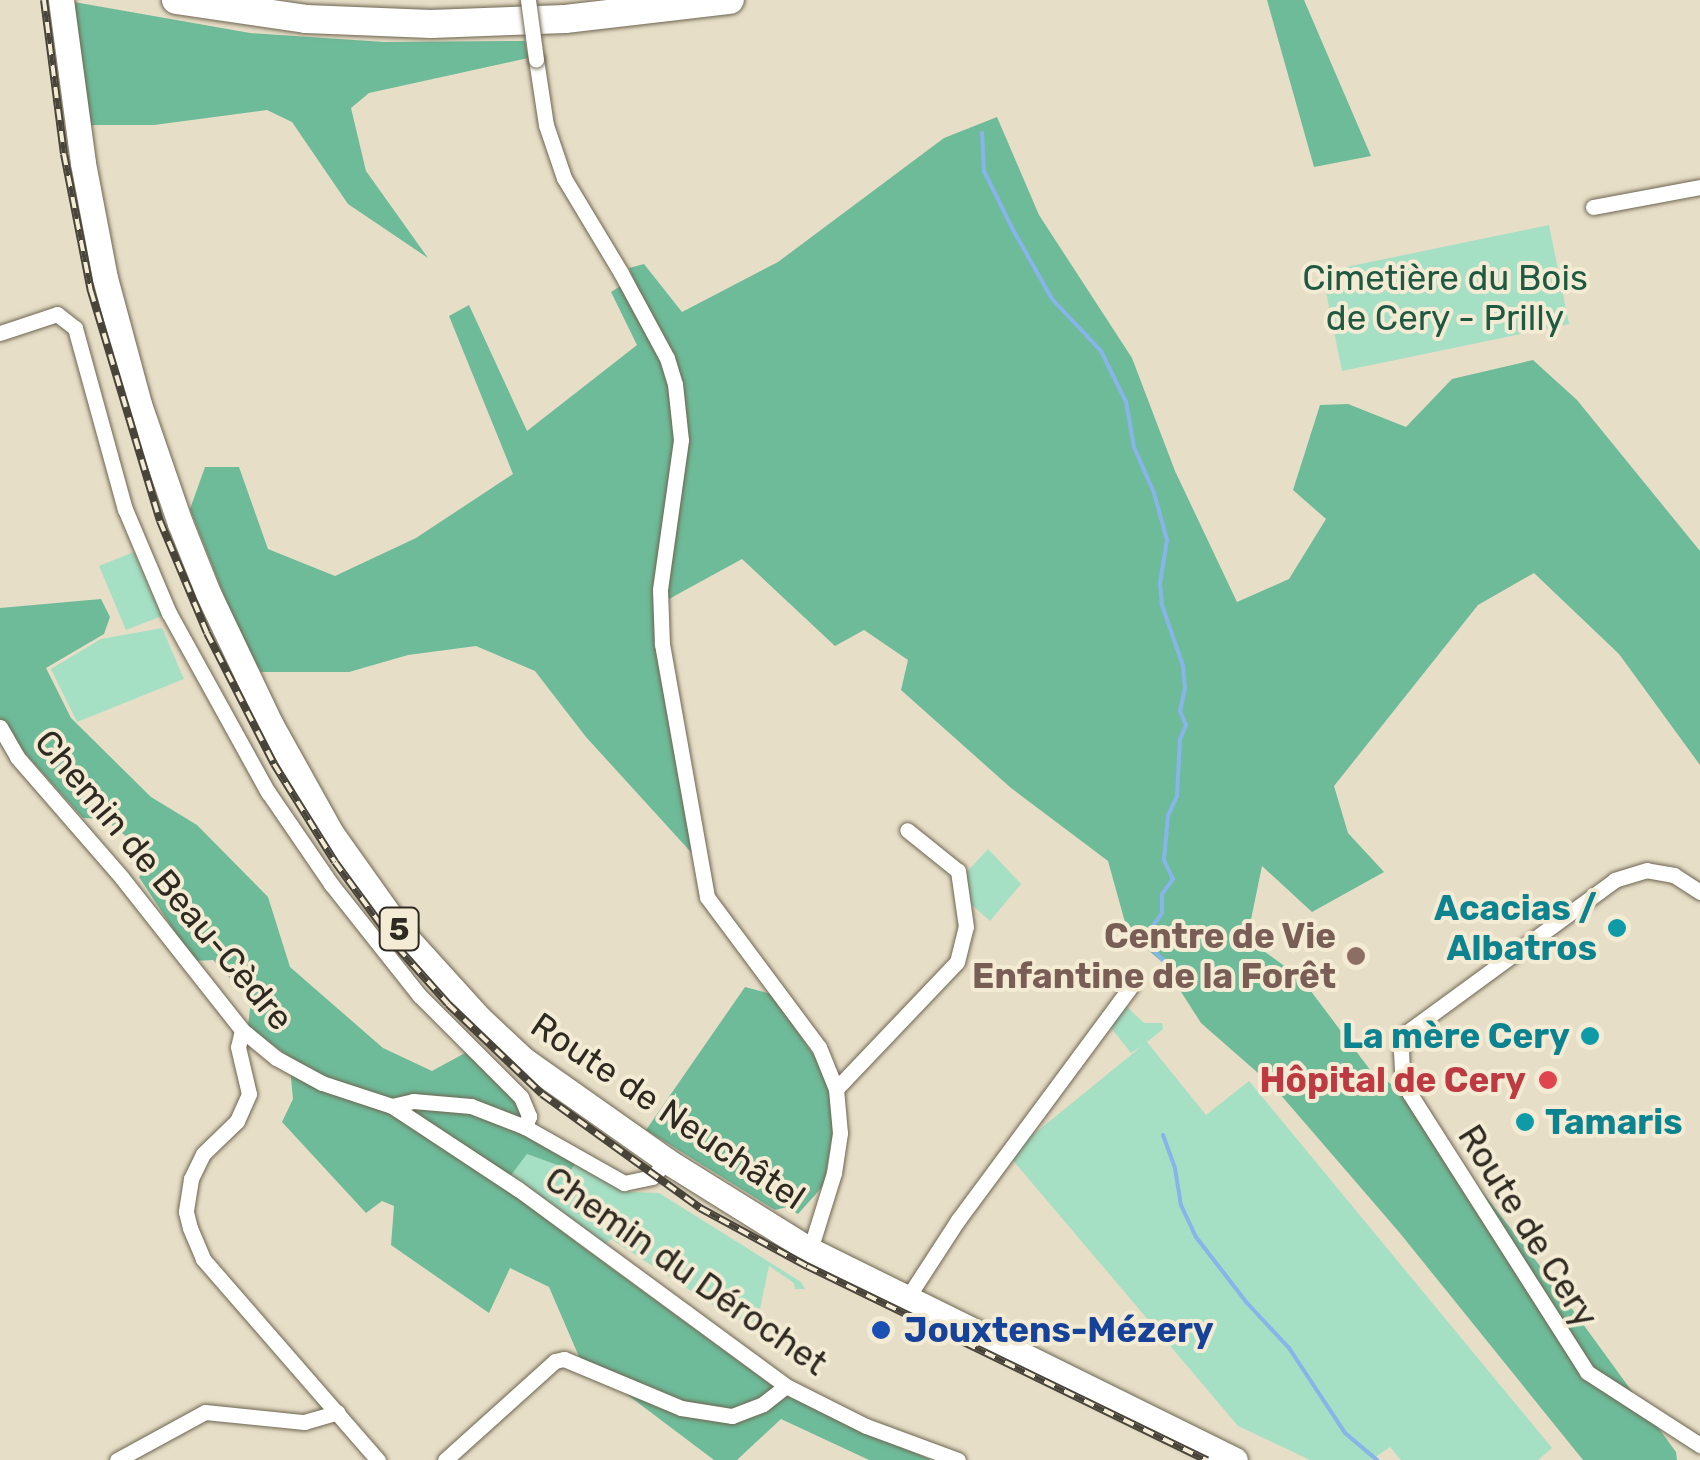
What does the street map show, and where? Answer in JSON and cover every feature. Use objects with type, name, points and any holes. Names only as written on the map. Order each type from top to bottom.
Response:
[{"type":"highway","points":[[176,0],[306,19],[416,24],[565,19],[730,0]]},
{"type":"main road","name":"Route de Neuchâtel","points":[[61,2],[94,222],[139,404],[208,593],[271,724],[363,882],[440,977],[549,1080],[667,1161],[810,1250],[1235,1460]]},
{"type":"street","points":[[528,0],[546,125],[564,178],[621,273],[666,358],[675,384],[681,440],[659,621],[681,731],[702,881],[714,912],[819,1048],[836,1088],[840,1134],[834,1174],[810,1250]]},
{"type":"street","points":[[1593,208],[1700,187]]},
{"type":"street","points":[[0,333],[57,314],[75,328],[130,522],[169,613],[240,748],[331,884],[419,995],[522,1097],[529,1116],[525,1127]]},
{"type":"street","name":"Chemin de Beau-Cèdre","points":[[0,727],[16,757],[122,878],[242,1030],[276,1058],[322,1083],[392,1106],[413,1101],[460,1105],[525,1127],[624,1182],[652,1177],[667,1161]]},
{"type":"street","points":[[836,1088],[958,962],[966,927],[958,871],[908,830]]},
{"type":"street","name":"Route de Cery","points":[[1700,892],[1674,875],[1648,870],[1615,880],[1407,1032],[1401,1051],[1402,1072],[1410,1094],[1576,1358],[1587,1372],[1700,1445]]},
{"type":"street","points":[[906,1300],[958,1220],[1130,986]]},
{"type":"street","points":[[242,1030],[238,1047],[249,1094],[237,1120],[204,1154],[191,1179],[186,1212],[190,1228],[203,1259],[378,1460]]},
{"type":"street","points":[[436,1132],[442,1114],[460,1105]]},
{"type":"street","name":"Chemin du Dérochet","points":[[392,1106],[436,1132],[786,1386],[866,1426],[958,1460]]},
{"type":"street","points":[[445,1460],[554,1361],[564,1358],[681,1408],[732,1416],[762,1404],[786,1386]]},
{"type":"street","points":[[117,1460],[142,1450],[196,1414],[304,1422],[338,1412]]},
{"type":"green space","points":[[1267,0],[1304,0],[1371,156],[1314,167]]},
{"type":"green space","points":[[74,2],[250,33],[384,42],[525,41],[528,58],[369,93],[351,108],[366,171],[428,258],[348,204],[292,122],[267,110],[154,125],[89,125]]},
{"type":"green space","points":[[997,117],[1039,215],[1132,358],[1175,471],[1237,602],[1289,579],[1326,519],[1293,490],[1320,405],[1348,404],[1406,427],[1452,379],[1533,360],[1577,400],[1700,551],[1700,765],[1619,654],[1534,573],[1478,605],[1334,786],[1348,833],[1384,872],[1312,912],[1262,866],[1247,939],[1301,978],[1371,1071],[1405,1093],[1551,1280],[1676,1452],[1677,1460],[1583,1460],[1399,1232],[1273,1086],[1201,1023],[1162,962],[1128,933],[1108,861],[1011,788],[901,690],[908,660],[864,630],[835,646],[742,559],[658,605],[699,861],[586,737],[535,671],[476,646],[408,655],[349,672],[261,672],[239,634],[190,509],[205,467],[239,467],[268,549],[335,576],[416,538],[513,474],[449,316],[469,305],[527,431],[637,345],[611,292],[622,285],[650,318],[629,268],[644,264],[682,312],[778,262],[944,138]]},
{"type":"green space","name":"Cimetière du Bois de Cery - Prilly","points":[[1549,225],[1569,324],[1342,371],[1322,272]]},
{"type":"green space","points":[[134,552],[162,616],[126,630],[99,566]]},
{"type":"green space","points":[[101,599],[110,617],[104,634],[46,668],[71,718],[151,797],[197,825],[268,897],[290,967],[383,1048],[432,1071],[465,1053],[511,1090],[525,1128],[575,1164],[571,1170],[527,1154],[503,1186],[785,1395],[931,1460],[869,1460],[781,1419],[737,1460],[714,1460],[580,1359],[549,1287],[510,1268],[489,1313],[391,1245],[394,1206],[382,1201],[366,1213],[282,1122],[293,1099],[289,1057],[248,1026],[251,1001],[213,960],[194,961],[139,877],[154,858],[104,819],[83,818],[5,731],[0,719],[0,608]]},
{"type":"green space","points":[[162,628],[184,679],[77,722],[51,669],[101,639]]},
{"type":"green space","points":[[988,849],[1021,884],[990,921],[972,905],[966,873]]},
{"type":"green space","points":[[745,987],[771,994],[827,1074],[835,1121],[824,1185],[798,1214],[787,1207],[775,1210],[646,1130]]},
{"type":"green space","points":[[1124,1004],[1144,1023],[1162,1023],[1163,1029],[1147,1042],[1206,1115],[1249,1081],[1552,1448],[1538,1460],[1401,1460],[1390,1447],[1371,1460],[1310,1460],[1238,1426],[1011,1158],[1028,1133],[1034,1134],[1142,1046],[1131,1053],[1108,1024]]},
{"type":"green space","points":[[527,1154],[571,1170],[575,1164],[629,1192],[659,1193],[801,1282],[805,1289],[795,1289],[794,1283],[769,1266],[757,1323],[733,1318],[611,1239],[606,1244],[596,1242],[511,1175]]},
{"type":"waterway","points":[[982,133],[984,171],[1012,228],[1052,299],[1101,351],[1126,402],[1134,447],[1154,493],[1167,540],[1160,583],[1162,605],[1183,666],[1185,688],[1180,711],[1186,725],[1180,739],[1177,796],[1168,815],[1164,860],[1173,879],[1162,894],[1162,913],[1146,936],[1147,944],[1168,965],[1196,983]]},
{"type":"waterway","points":[[1163,1135],[1175,1168],[1181,1205],[1196,1237],[1247,1303],[1289,1348],[1345,1433],[1377,1460]]},
{"type":"railway","points":[[44,0],[64,154],[91,291],[160,521],[207,633],[274,764],[335,862],[398,948],[448,1004],[542,1094],[700,1208],[807,1266],[1207,1460]]},
{"type":"place","name":"Acacias / Albatros","points":[[1617,928]]},
{"type":"place","name":"Centre de Vie Enfantine de la Forêt","points":[[1356,956]]},
{"type":"place","name":"La mère Cery","points":[[1590,1036]]},
{"type":"place","name":"Hôpital de Cery","points":[[1548,1080]]},
{"type":"place","name":"Tamaris","points":[[1525,1122]]},
{"type":"place","name":"Jouxtens-Mézery","points":[[881,1330]]}]
